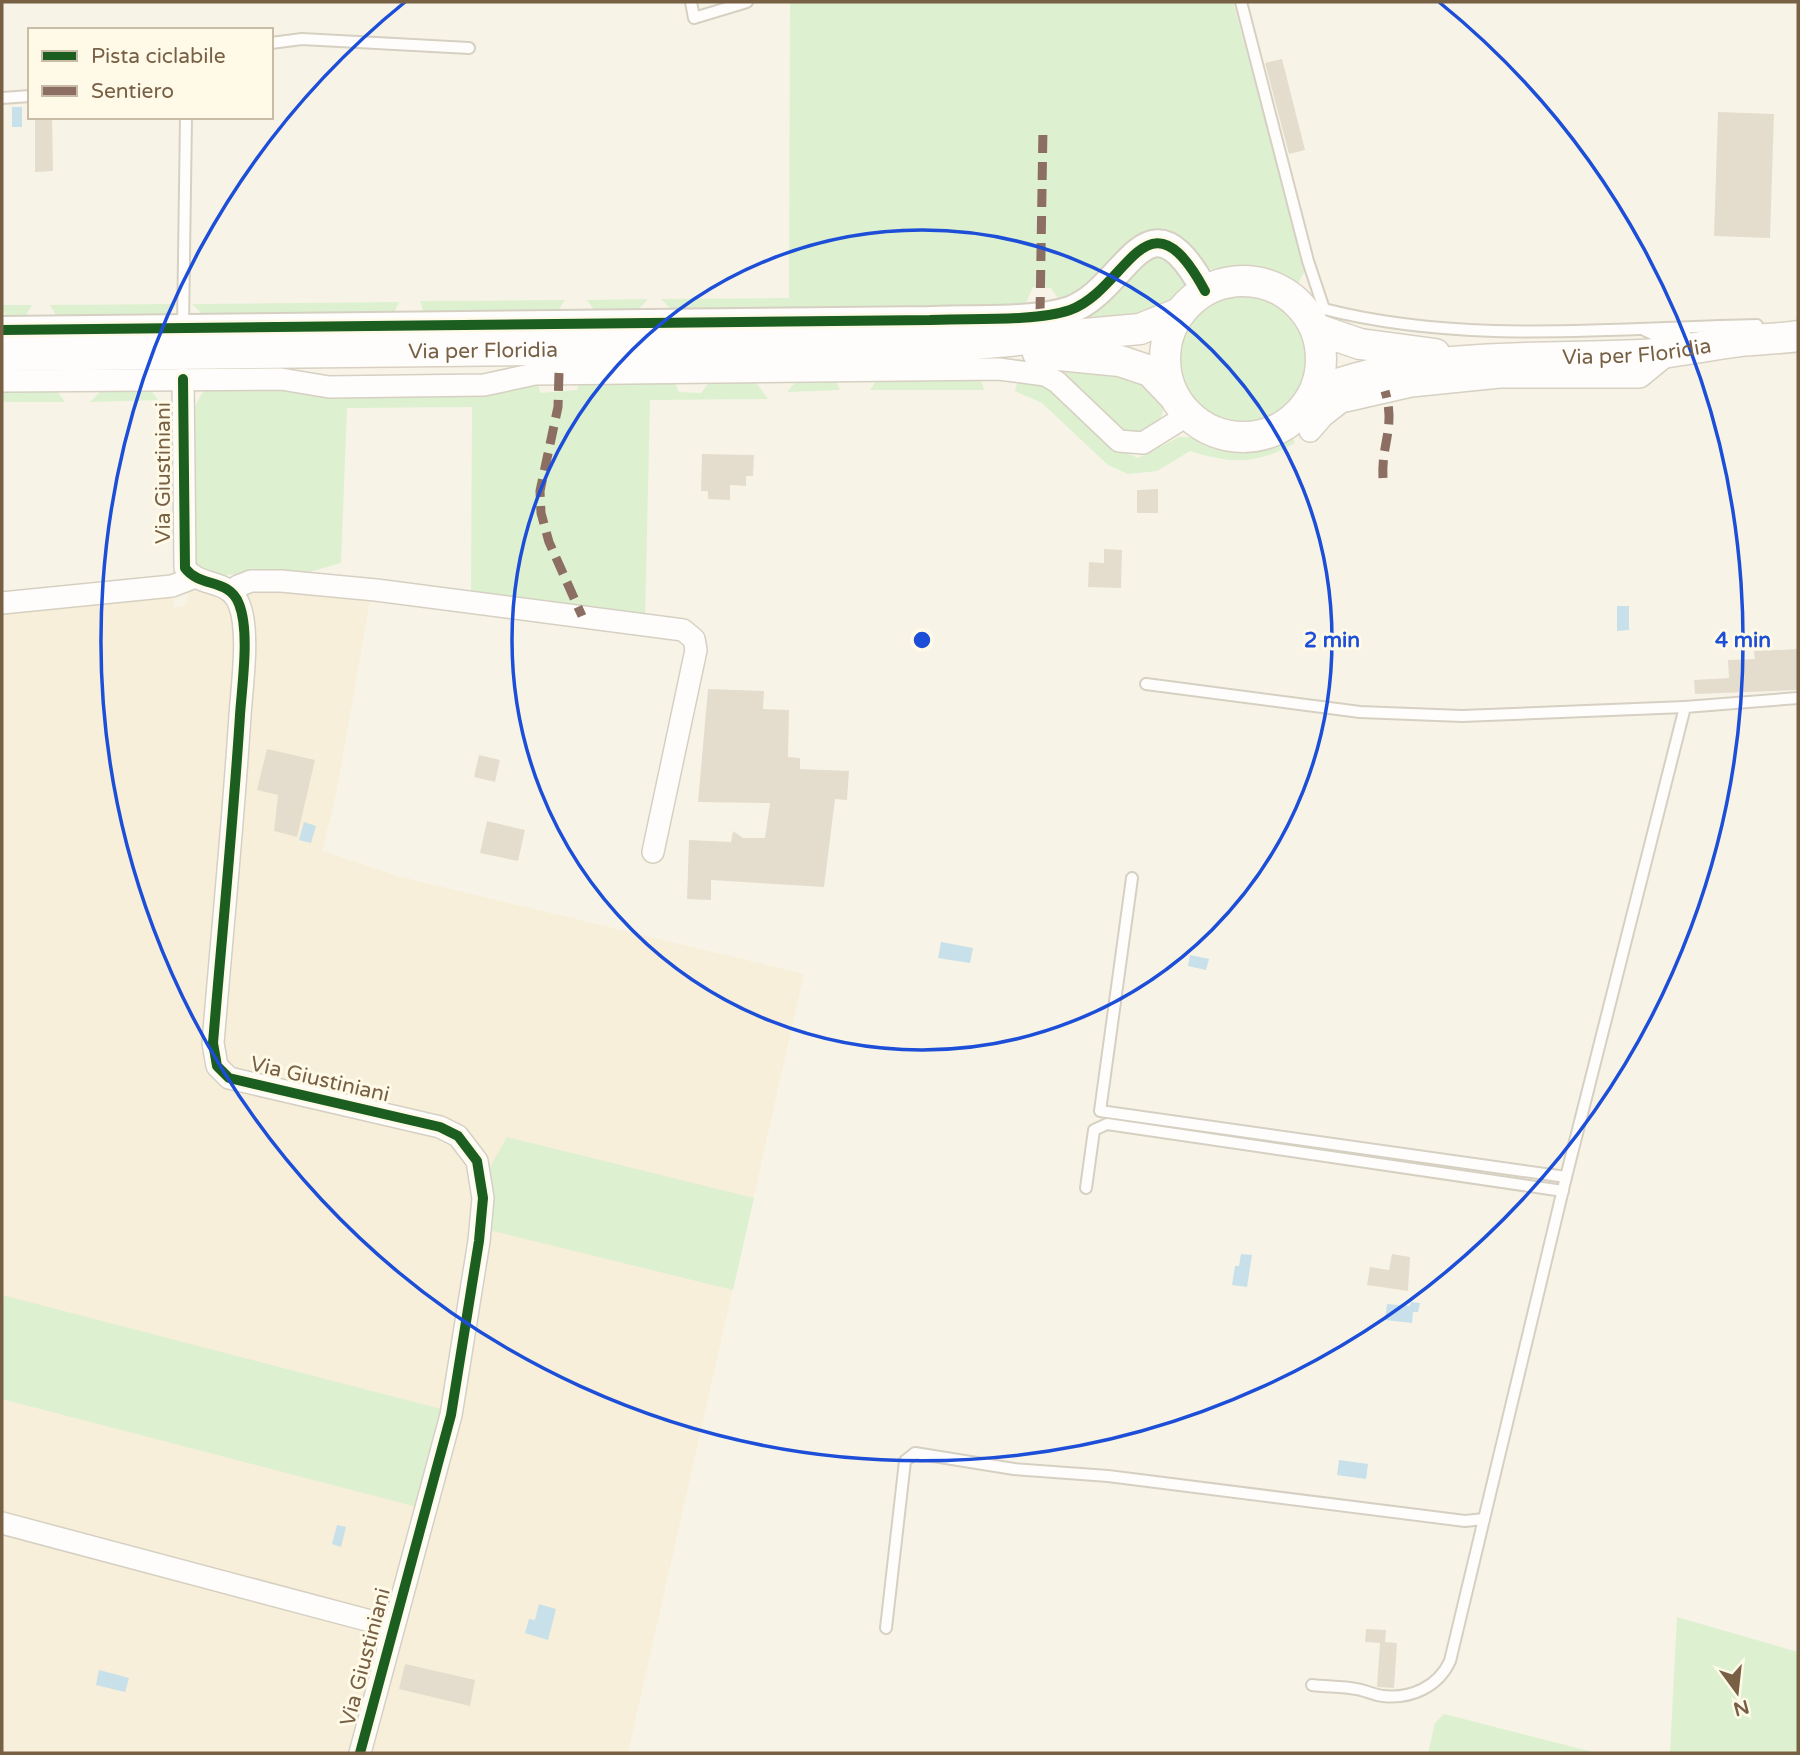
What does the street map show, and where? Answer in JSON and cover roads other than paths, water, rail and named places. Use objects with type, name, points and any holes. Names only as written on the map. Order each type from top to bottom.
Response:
[{"type":"main road","points":[[1230,282],[1256,282],[1281,291],[1302,307],[1316,329],[1322,361],[1314,393],[1300,414],[1280,429],[1256,437],[1232,437],[1208,430],[1180,405],[1150,371],[1120,361],[964,345],[1140,329],[1180,313],[1205,291],[1230,282]]},
{"type":"main road","points":[[1180,313],[1170,332],[1165,353],[1166,374],[1180,405]]},
{"type":"main road","points":[[1316,329],[1360,344],[1400,351],[1494,360]]},
{"type":"main road","name":"Via per Floridia","points":[[1494,360],[1648,345],[1741,341],[1788,332]]},
{"type":"main road","name":"Via per Floridia","points":[[2,356],[964,345]]},
{"type":"main road","points":[[1314,393],[1372,375],[1494,360]]},
{"type":"street","points":[[2,330],[930,320],[1048,314],[1085,303],[1138,250],[1166,244],[1180,251],[1205,291]]},
{"type":"street","points":[[1310,431],[1341,402],[1360,396],[1451,380],[1640,377],[1648,345]]},
{"type":"street","points":[[2,382],[281,379],[329,387],[484,385],[535,374],[999,369],[1045,376],[1057,382],[1119,441],[1143,443],[1180,405]]},
{"type":"street","name":"Via Giustiniani","points":[[183,379],[182,554],[185,568],[192,578]]},
{"type":"street","points":[[2,603],[172,586],[192,578],[222,585],[233,592],[238,586],[251,581],[281,581],[376,590],[683,631],[694,639],[696,649],[653,852]]},
{"type":"street","name":"Via Giustiniani","points":[[233,592],[243,620],[242,685],[213,1044],[217,1066],[229,1078],[440,1127],[468,1145],[478,1161],[481,1178],[483,1198],[479,1241],[451,1415],[360,1753]]},
{"type":"street","points":[[2,1524],[393,1627]]},
{"type":"lane","points":[[691,2],[694,18],[747,2]]},
{"type":"lane","points":[[1241,2],[1308,261],[1324,309],[1379,323],[1648,345],[1788,332]]},
{"type":"lane","points":[[273,43],[302,39],[469,48]]},
{"type":"lane","points":[[2,98],[28,96]]},
{"type":"lane","points":[[183,328],[186,119]]},
{"type":"lane","points":[[1648,345],[1659,337],[1708,336],[1741,341]]},
{"type":"lane","points":[[1146,684],[1360,712],[1462,716],[1685,707],[1798,698]]},
{"type":"lane","points":[[1312,1685],[1358,1689],[1380,1696],[1396,1697],[1432,1685],[1444,1675],[1450,1661],[1566,1177],[1685,707]]},
{"type":"lane","points":[[1132,878],[1100,1111],[1566,1177]]},
{"type":"lane","points":[[1086,1188],[1094,1130],[1107,1124],[1563,1191]]},
{"type":"lane","points":[[886,1628],[897,1549],[901,1484],[905,1461],[915,1453],[1014,1469],[1108,1476],[1465,1521],[1484,1520]]},
{"type":"water","points":[[12,107],[22,107],[22,127],[12,127]]},
{"type":"water","points":[[1617,606],[1629,606],[1629,630],[1617,631]]},
{"type":"water","points":[[304,822],[316,826],[311,843],[299,840]]},
{"type":"water","points":[[941,942],[973,948],[970,963],[938,958]]},
{"type":"water","points":[[1190,955],[1209,959],[1206,970],[1188,966]]},
{"type":"water","points":[[1241,1254],[1252,1255],[1247,1287],[1232,1285],[1235,1266],[1239,1266]]},
{"type":"water","points":[[1411,1302],[1420,1303],[1418,1312],[1413,1312],[1412,1323],[1385,1320],[1387,1304],[1410,1306]]},
{"type":"water","points":[[1339,1460],[1368,1464],[1366,1479],[1337,1475]]},
{"type":"water","points":[[337,1525],[346,1527],[341,1547],[332,1544]]},
{"type":"water","points":[[539,1604],[556,1609],[548,1640],[525,1633],[529,1619],[535,1620]]},
{"type":"water","points":[[99,1670],[129,1678],[125,1692],[96,1685]]}]
